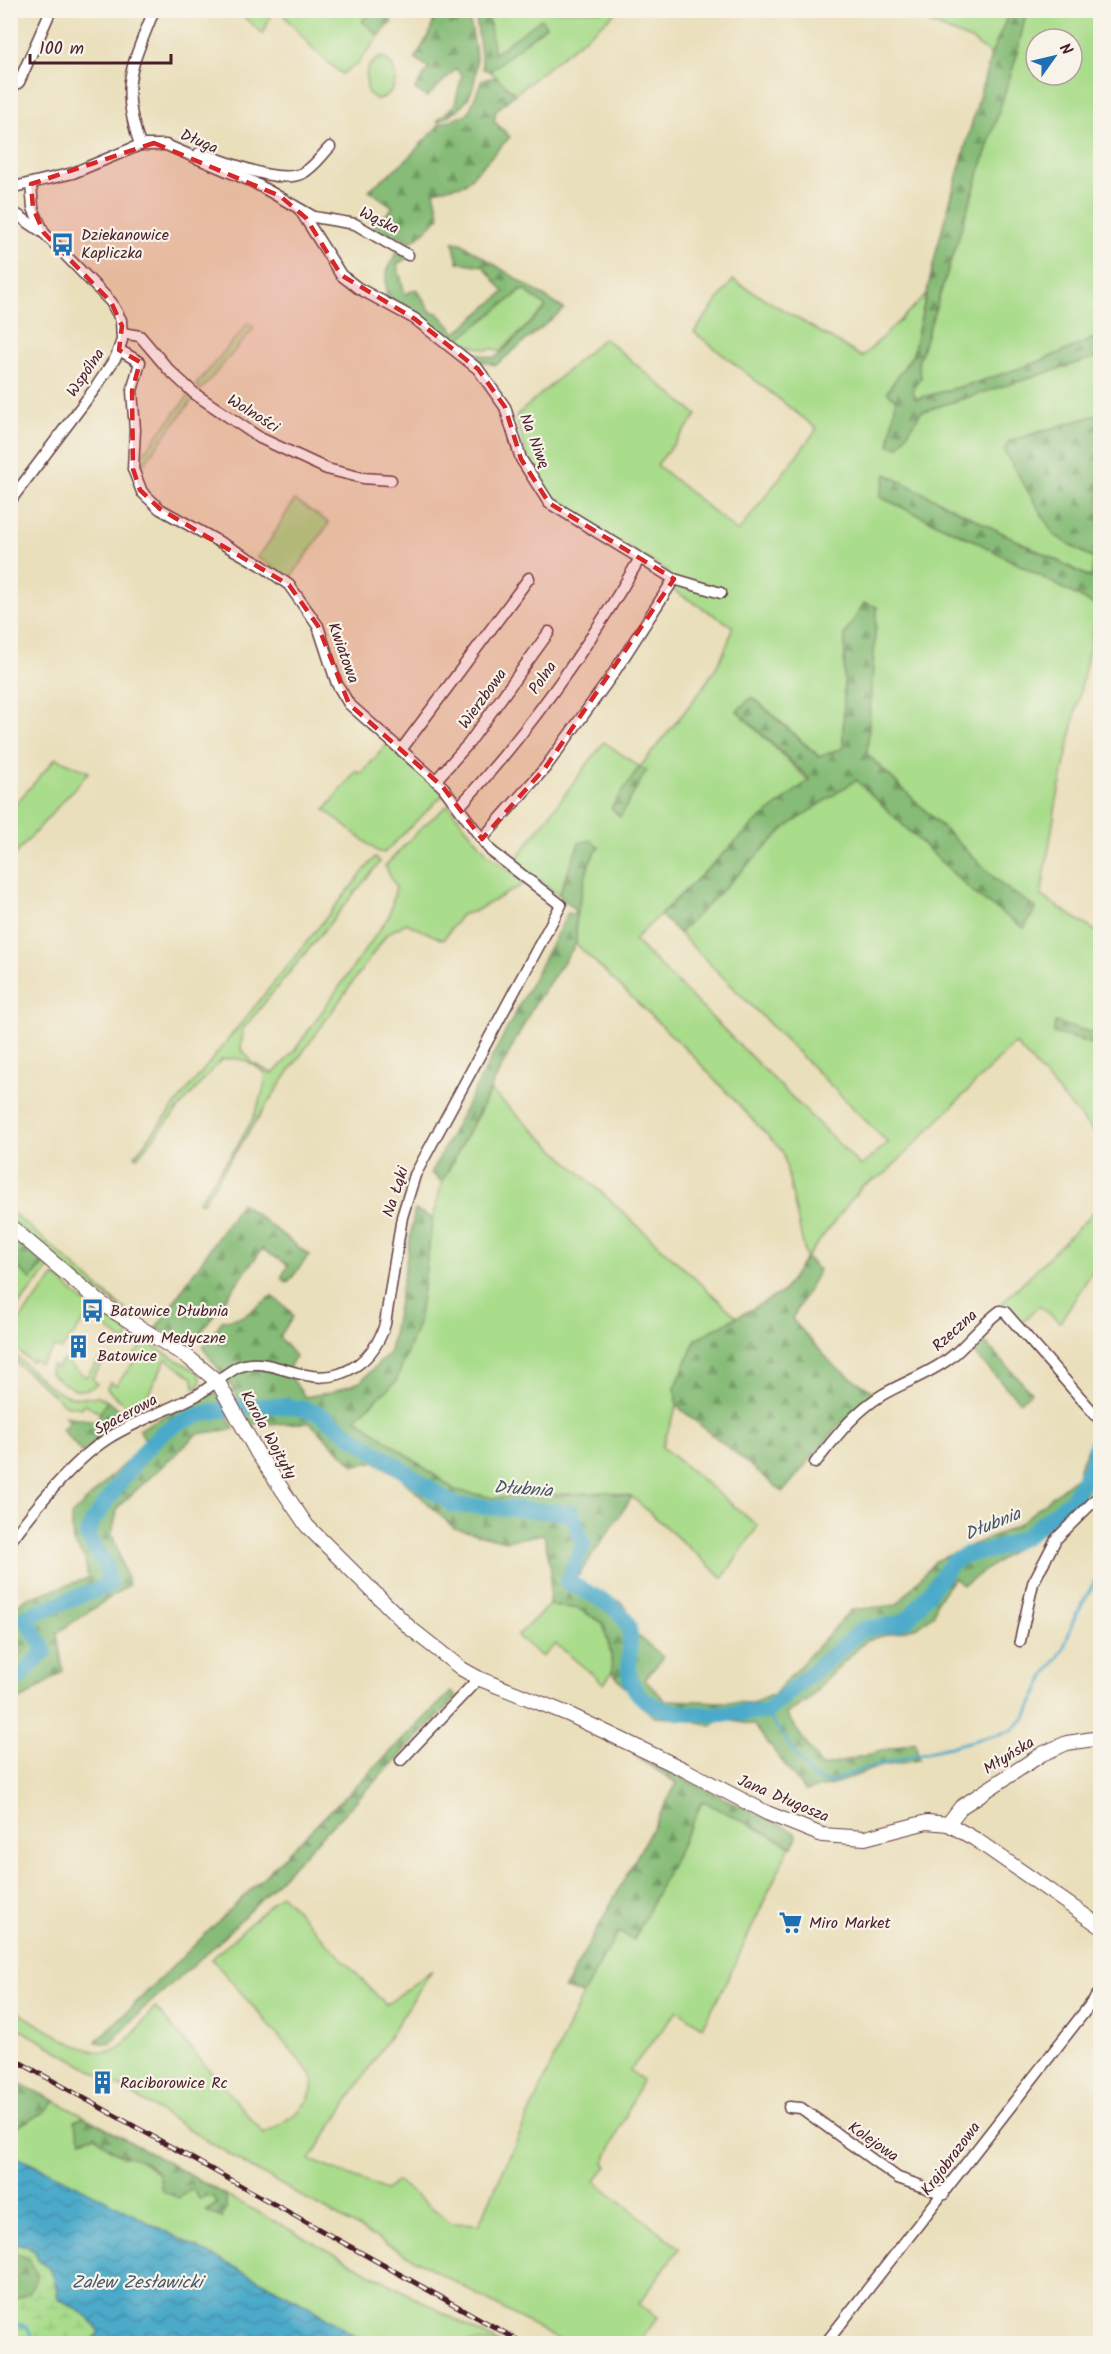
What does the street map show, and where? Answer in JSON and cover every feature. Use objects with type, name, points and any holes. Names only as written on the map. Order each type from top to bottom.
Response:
[{"type":"street","points":[[10,89],[19,82],[51,10]]},
{"type":"street","points":[[140,145],[130,112],[129,75],[154,10]]},
{"type":"street","name":"Długa","points":[[10,188],[81,170],[140,145],[166,145],[253,182],[300,210]]},
{"type":"street","points":[[166,145],[225,159],[259,172],[291,176],[308,170],[330,147]]},
{"type":"street","name":"Wspólna","points":[[31,184],[33,208],[44,233]]},
{"type":"street","name":"Wspólna","points":[[10,210],[44,233],[111,302],[121,320],[122,333],[119,350],[96,387],[10,501]]},
{"type":"street","name":"Wąska","points":[[300,210],[321,220],[356,224],[408,255]]},
{"type":"street","name":"Na Niwę","points":[[300,210],[341,275],[358,288],[415,319],[478,369],[505,407],[521,459],[549,503],[674,579],[721,593]]},
{"type":"street","name":"Wolności","points":[[122,333],[140,336],[169,370],[195,394],[260,438],[327,469],[363,478],[391,480]]},
{"type":"street","name":"Kwiatowa","points":[[119,350],[140,362],[132,391],[135,430],[133,469],[140,489],[160,509],[261,565],[289,585],[318,626],[345,698],[436,780],[503,862],[561,905]]},
{"type":"street","name":"Polna","points":[[459,807],[493,770],[537,713],[640,558]]},
{"type":"street","points":[[401,750],[529,578]]},
{"type":"street","points":[[482,839],[525,793],[556,753],[619,664],[674,579]]},
{"type":"street","name":"Wierzbowa","points":[[436,780],[469,743],[549,632]]},
{"type":"street","name":"Na Łąki","points":[[222,1387],[237,1368],[254,1365],[307,1377],[332,1376],[355,1366],[373,1350],[385,1324],[402,1217],[415,1175],[561,905]]},
{"type":"street","name":"Karola Wojtyły","points":[[10,1226],[102,1304],[189,1358],[222,1387],[283,1494],[307,1527],[439,1653],[479,1679]]},
{"type":"street","name":"Rzeczna","points":[[814,1463],[830,1442],[857,1414],[880,1396],[944,1363],[1000,1311],[1005,1312],[1100,1419]]},
{"type":"street","name":"Spacerowa","points":[[10,1542],[46,1497],[97,1446],[222,1387]]},
{"type":"street","points":[[1020,1641],[1033,1583],[1056,1539],[1101,1495]]},
{"type":"street","points":[[401,1760],[479,1679]]},
{"type":"street","name":"Jana Długosza","points":[[479,1679],[568,1714],[685,1770],[767,1813],[822,1835],[864,1838],[927,1822],[948,1824],[975,1839],[1101,1926]]},
{"type":"street","name":"Młyńska","points":[[948,1824],[961,1807],[1042,1754],[1067,1743],[1101,1738]]},
{"type":"street","name":"Krajobrazowa","points":[[825,2343],[1101,1992]]},
{"type":"street","name":"Kolejowa","points":[[789,2107],[801,2108],[898,2178],[944,2194]]},
{"type":"highlighted area","points":[[154,143],[280,196],[306,218],[341,275],[415,319],[478,369],[505,407],[521,459],[549,503],[674,579],[545,768],[482,839],[443,787],[349,704],[318,626],[289,585],[160,509],[140,490],[133,469],[132,391],[140,362],[119,350],[122,326],[111,302],[44,233],[33,208],[31,184]]},
{"type":"green space","points":[[237,11],[267,11],[270,17],[263,34]]},
{"type":"green space","points":[[280,11],[373,11],[362,21],[379,36],[358,63],[342,74],[315,51]]},
{"type":"green space","points":[[373,11],[383,11],[392,22],[379,36],[362,21]]},
{"type":"green space","points":[[426,11],[467,11],[476,55],[475,78],[468,98],[459,109],[439,122],[437,121],[455,104],[462,75],[456,69],[427,97],[415,89],[429,68],[415,58],[429,35],[434,20]]},
{"type":"green space","points":[[475,11],[488,11],[494,54],[541,19],[546,26],[490,71],[483,69]]},
{"type":"green space","points":[[488,11],[618,11],[515,94],[490,71],[546,26],[541,20],[493,54]]},
{"type":"green space","points":[[902,11],[1010,11],[991,55],[973,41]]},
{"type":"green space","points":[[1010,11],[1026,13],[1016,58],[918,363],[921,377],[912,390],[916,399],[978,382],[1038,362],[1100,336],[1100,356],[921,412],[899,447],[889,445],[896,400],[887,392],[913,354],[937,248],[991,55]]},
{"type":"green space","points":[[1023,11],[1100,11],[1100,336],[1038,362],[978,382],[915,399],[912,390],[921,377],[918,363],[1016,58],[1026,13]]},
{"type":"green space","points":[[382,57],[393,67],[395,81],[389,93],[376,99],[368,93],[367,72],[371,64]]},
{"type":"green space","points":[[497,77],[515,94],[496,111],[494,121],[510,137],[465,184],[434,191],[440,217],[415,239],[410,242],[399,235],[392,241],[372,229],[393,207],[369,190],[406,160],[440,124],[468,114],[482,80]]},
{"type":"green space","points":[[453,242],[461,243],[564,309],[496,365],[471,359],[462,350],[493,358],[499,355],[546,307],[524,289],[456,341],[447,340],[386,296],[386,273],[398,249],[407,258],[397,264],[405,294],[417,289],[431,312],[438,313],[456,333],[504,292],[483,266],[458,262]]},
{"type":"green space","points":[[733,280],[862,357],[926,295],[913,354],[887,392],[896,400],[890,445],[899,446],[920,412],[1100,356],[1100,414],[1009,441],[1054,535],[1094,559],[1092,578],[886,474],[880,497],[977,542],[1098,607],[1056,805],[1041,896],[1100,934],[1100,1035],[1055,1023],[1054,1033],[1100,1045],[1100,1139],[1015,1043],[885,1174],[862,1186],[806,1258],[783,1152],[690,1053],[576,944],[576,916],[589,863],[579,843],[559,895],[514,862],[604,742],[640,767],[708,680],[728,643],[732,626],[663,584],[668,571],[577,516],[546,490],[536,478],[529,463],[516,416],[604,338],[697,415],[657,465],[738,532],[817,429],[694,332]],"holes":[[[877,607],[867,754],[1003,886],[1036,908],[1024,928],[977,896],[856,780],[785,828],[679,933],[888,1143],[861,1166],[634,940],[754,824],[809,781],[737,711],[753,697],[820,757],[843,748],[845,634]]]},
{"type":"green space","points":[[523,289],[546,307],[500,352],[492,348],[487,350],[456,341]]},
{"type":"green space","points":[[248,323],[254,328],[201,390],[196,385]]},
{"type":"green space","points":[[189,395],[193,399],[138,471],[136,463]]},
{"type":"green space","points":[[1100,414],[1098,607],[977,542],[880,497],[886,474],[1091,578],[1094,559],[1054,535],[1004,451],[1009,441]]},
{"type":"green space","points":[[295,500],[329,523],[290,579],[257,557],[268,544]]},
{"type":"green space","points":[[864,603],[877,607],[867,754],[1003,886],[1036,908],[1024,928],[977,896],[856,780],[785,828],[679,933],[660,915],[754,824],[809,780],[737,711],[752,697],[819,757],[843,748],[845,634]]},
{"type":"green space","points":[[388,743],[445,793],[384,853],[377,851],[325,810],[356,771],[361,774]]},
{"type":"green space","points":[[56,758],[89,772],[11,859],[11,809]]},
{"type":"green space","points":[[639,767],[647,770],[620,817],[611,808]]},
{"type":"green space","points":[[448,805],[487,853],[526,883],[475,911],[461,915],[443,940],[406,923],[387,934],[281,1083],[202,1203],[199,1201],[250,1124],[257,1108],[266,1074],[255,1066],[240,1059],[221,1060],[137,1157],[135,1155],[375,857],[380,862],[243,1029],[241,1049],[253,1063],[273,1074],[295,1050],[389,916],[396,887],[385,866],[422,827]]},
{"type":"green space","points":[[590,840],[599,847],[589,863],[576,916],[576,944],[534,1005],[442,1182],[431,1173],[568,913],[576,915],[573,908],[559,895],[579,843]]},
{"type":"green space","points":[[1055,1022],[1100,1035],[1100,1046],[1054,1033]]},
{"type":"green space","points":[[491,1091],[737,1317],[696,1339],[675,1388],[677,1406],[662,1447],[758,1526],[723,1578],[632,1497],[608,1492],[495,1498],[455,1490],[356,1418],[396,1381],[418,1323],[433,1218],[442,1182]]},
{"type":"green space","points":[[241,1203],[309,1255],[288,1283],[281,1278],[288,1265],[262,1249],[191,1346],[156,1328]]},
{"type":"green space","points":[[1100,1206],[1100,1253],[1094,1269],[1060,1322],[1039,1306],[1020,1325],[1001,1304]]},
{"type":"green space","points":[[415,1210],[433,1218],[418,1323],[396,1382],[356,1418],[455,1490],[495,1498],[608,1492],[632,1497],[576,1579],[622,1603],[631,1615],[632,1630],[663,1657],[645,1680],[665,1700],[753,1703],[774,1694],[851,1610],[897,1605],[935,1561],[1016,1526],[1079,1475],[1079,1467],[1100,1425],[1100,1470],[1084,1499],[963,1585],[954,1578],[937,1601],[934,1614],[918,1627],[867,1640],[828,1677],[809,1700],[786,1714],[822,1767],[915,1742],[919,1760],[878,1767],[832,1785],[805,1791],[754,1725],[722,1719],[711,1726],[681,1719],[655,1717],[641,1706],[612,1672],[611,1653],[603,1623],[579,1609],[549,1605],[551,1571],[544,1534],[505,1541],[454,1528],[400,1477],[376,1462],[354,1465],[310,1423],[251,1424],[232,1387],[203,1348],[222,1321],[244,1316],[272,1296],[290,1311],[293,1317],[279,1337],[295,1356],[287,1372],[305,1397],[328,1393],[360,1382],[390,1352]]},
{"type":"green space","points":[[10,1211],[126,1310],[88,1285],[11,1220]]},
{"type":"green space","points":[[10,1233],[45,1263],[31,1279],[11,1262]]},
{"type":"green space","points":[[806,1258],[819,1270],[792,1319],[835,1367],[875,1393],[838,1426],[783,1492],[677,1406],[675,1388],[696,1339],[783,1292]]},
{"type":"green space","points":[[10,1262],[31,1279],[45,1263],[50,1267],[11,1315]]},
{"type":"green space","points":[[55,1276],[91,1308],[90,1310],[126,1329],[130,1333],[125,1342],[89,1315],[61,1350],[55,1347],[40,1364],[33,1360],[31,1362],[11,1345],[11,1330]]},
{"type":"green space","points":[[978,1335],[1031,1392],[1020,1402],[968,1347]]},
{"type":"green space","points":[[146,1342],[198,1372],[201,1380],[198,1388],[194,1388],[193,1378],[166,1359],[137,1415],[107,1388],[110,1382],[116,1385],[137,1358],[134,1355]]},
{"type":"green space","points":[[10,1351],[39,1378],[59,1392],[83,1398],[98,1396],[107,1401],[100,1413],[83,1404],[81,1408],[65,1405],[11,1358]]},
{"type":"green space","points":[[63,1360],[86,1377],[99,1360],[103,1363],[92,1378],[97,1384],[84,1390],[78,1390],[61,1382],[50,1373],[51,1365],[57,1368]]},
{"type":"green space","points":[[216,1393],[234,1429],[197,1434],[118,1507],[112,1534],[129,1585],[57,1633],[63,1671],[26,1697],[11,1703],[11,1660],[22,1653],[16,1640],[11,1639],[11,1612],[23,1600],[88,1578],[85,1559],[73,1542],[71,1516],[136,1452],[145,1440],[139,1429],[204,1395]]},
{"type":"green space","points":[[107,1401],[125,1414],[130,1422],[97,1439],[82,1453],[62,1429],[69,1422],[65,1416],[96,1421]]},
{"type":"green space","points":[[549,1605],[579,1609],[603,1623],[611,1653],[612,1672],[604,1684],[556,1644],[542,1657],[517,1636]]},
{"type":"green space","points":[[451,1692],[457,1697],[216,1945],[143,2009],[110,2044],[96,2042]]},
{"type":"green space","points":[[635,1756],[793,1831],[797,1836],[793,1847],[703,1801],[634,1940],[618,1932],[583,1994],[564,1989],[677,1783]]},
{"type":"green space","points":[[703,1800],[790,1846],[725,1985],[702,2027],[678,2010],[630,2070],[642,2081],[604,2163],[607,2166],[595,2181],[679,2248],[639,2304],[658,2317],[641,2340],[645,2343],[564,2343],[255,2170],[117,2085],[11,2024],[11,2008],[78,2046],[106,2052],[122,2045],[155,2007],[264,2134],[305,2104],[313,2086],[312,2075],[212,1959],[281,1894],[386,2005],[432,1970],[310,2160],[386,2190],[397,2181],[452,2223],[479,2224],[583,1994],[618,1932],[634,1939]]},
{"type":"green space","points":[[10,2079],[55,2101],[44,2112],[15,2128],[11,2126]]},
{"type":"green space","points":[[55,2101],[85,2117],[74,2121],[97,2134],[122,2157],[134,2156],[159,2174],[212,2196],[217,2204],[207,2211],[226,2209],[226,2195],[499,2343],[409,2339],[413,2343],[365,2343],[307,2305],[19,2158],[11,2158],[10,2126],[15,2128],[44,2112]]},
{"type":"green space","points":[[85,2117],[226,2195],[226,2209],[222,2218],[206,2211],[217,2204],[212,2196],[199,2199],[193,2189],[179,2198],[162,2191],[159,2174],[151,2166],[112,2150],[96,2135],[81,2140],[74,2121]]},
{"type":"green space","points":[[10,2242],[25,2245],[36,2252],[38,2260],[48,2267],[53,2276],[58,2298],[82,2313],[97,2328],[99,2334],[89,2343],[11,2343],[11,2301],[30,2293],[37,2276],[29,2258],[11,2252]]},
{"type":"green space","points":[[11,2252],[29,2258],[37,2277],[30,2293],[13,2301],[11,2301]]},
{"type":"water","name":"Zalew Zesławicki","points":[[11,2158],[18,2158],[65,2179],[307,2305],[365,2343],[89,2343],[99,2334],[97,2328],[82,2313],[58,2298],[53,2276],[48,2267],[38,2260],[36,2252],[25,2245],[11,2242]]},
{"type":"waterway","name":"Dłubnia","points":[[10,1682],[17,1680],[45,1651],[25,1617],[109,1585],[105,1564],[87,1536],[92,1522],[133,1465],[160,1435],[175,1425],[214,1411],[259,1406],[301,1408],[318,1413],[454,1505],[572,1513],[583,1545],[567,1582],[609,1604],[623,1616],[630,1636],[630,1678],[638,1694],[651,1704],[669,1710],[710,1714],[766,1712],[863,1629],[897,1624],[909,1618],[953,1562],[967,1554],[993,1550],[1025,1537],[1072,1499],[1092,1464],[1100,1431]]},
{"type":"waterway","points":[[766,1712],[813,1778],[829,1783],[863,1769],[1011,1731],[1026,1717],[1046,1674],[1063,1650],[1073,1621],[1100,1572]]},
{"type":"waterway","points":[[10,2322],[27,2327],[35,2344]]},
{"type":"railway","points":[[10,2057],[525,2344]]},
{"type":"place","name":"Dziekanowice Kapliczka","points":[[63,244]]},
{"type":"place","name":"Batowice Dłubnia","points":[[92,1311]]},
{"type":"place","name":"Centrum Medyczne Batowice","points":[[79,1347]]},
{"type":"place","name":"Miro Market","points":[[791,1923]]},
{"type":"place","name":"Raciborowice Rc","points":[[102,2083]]}]
